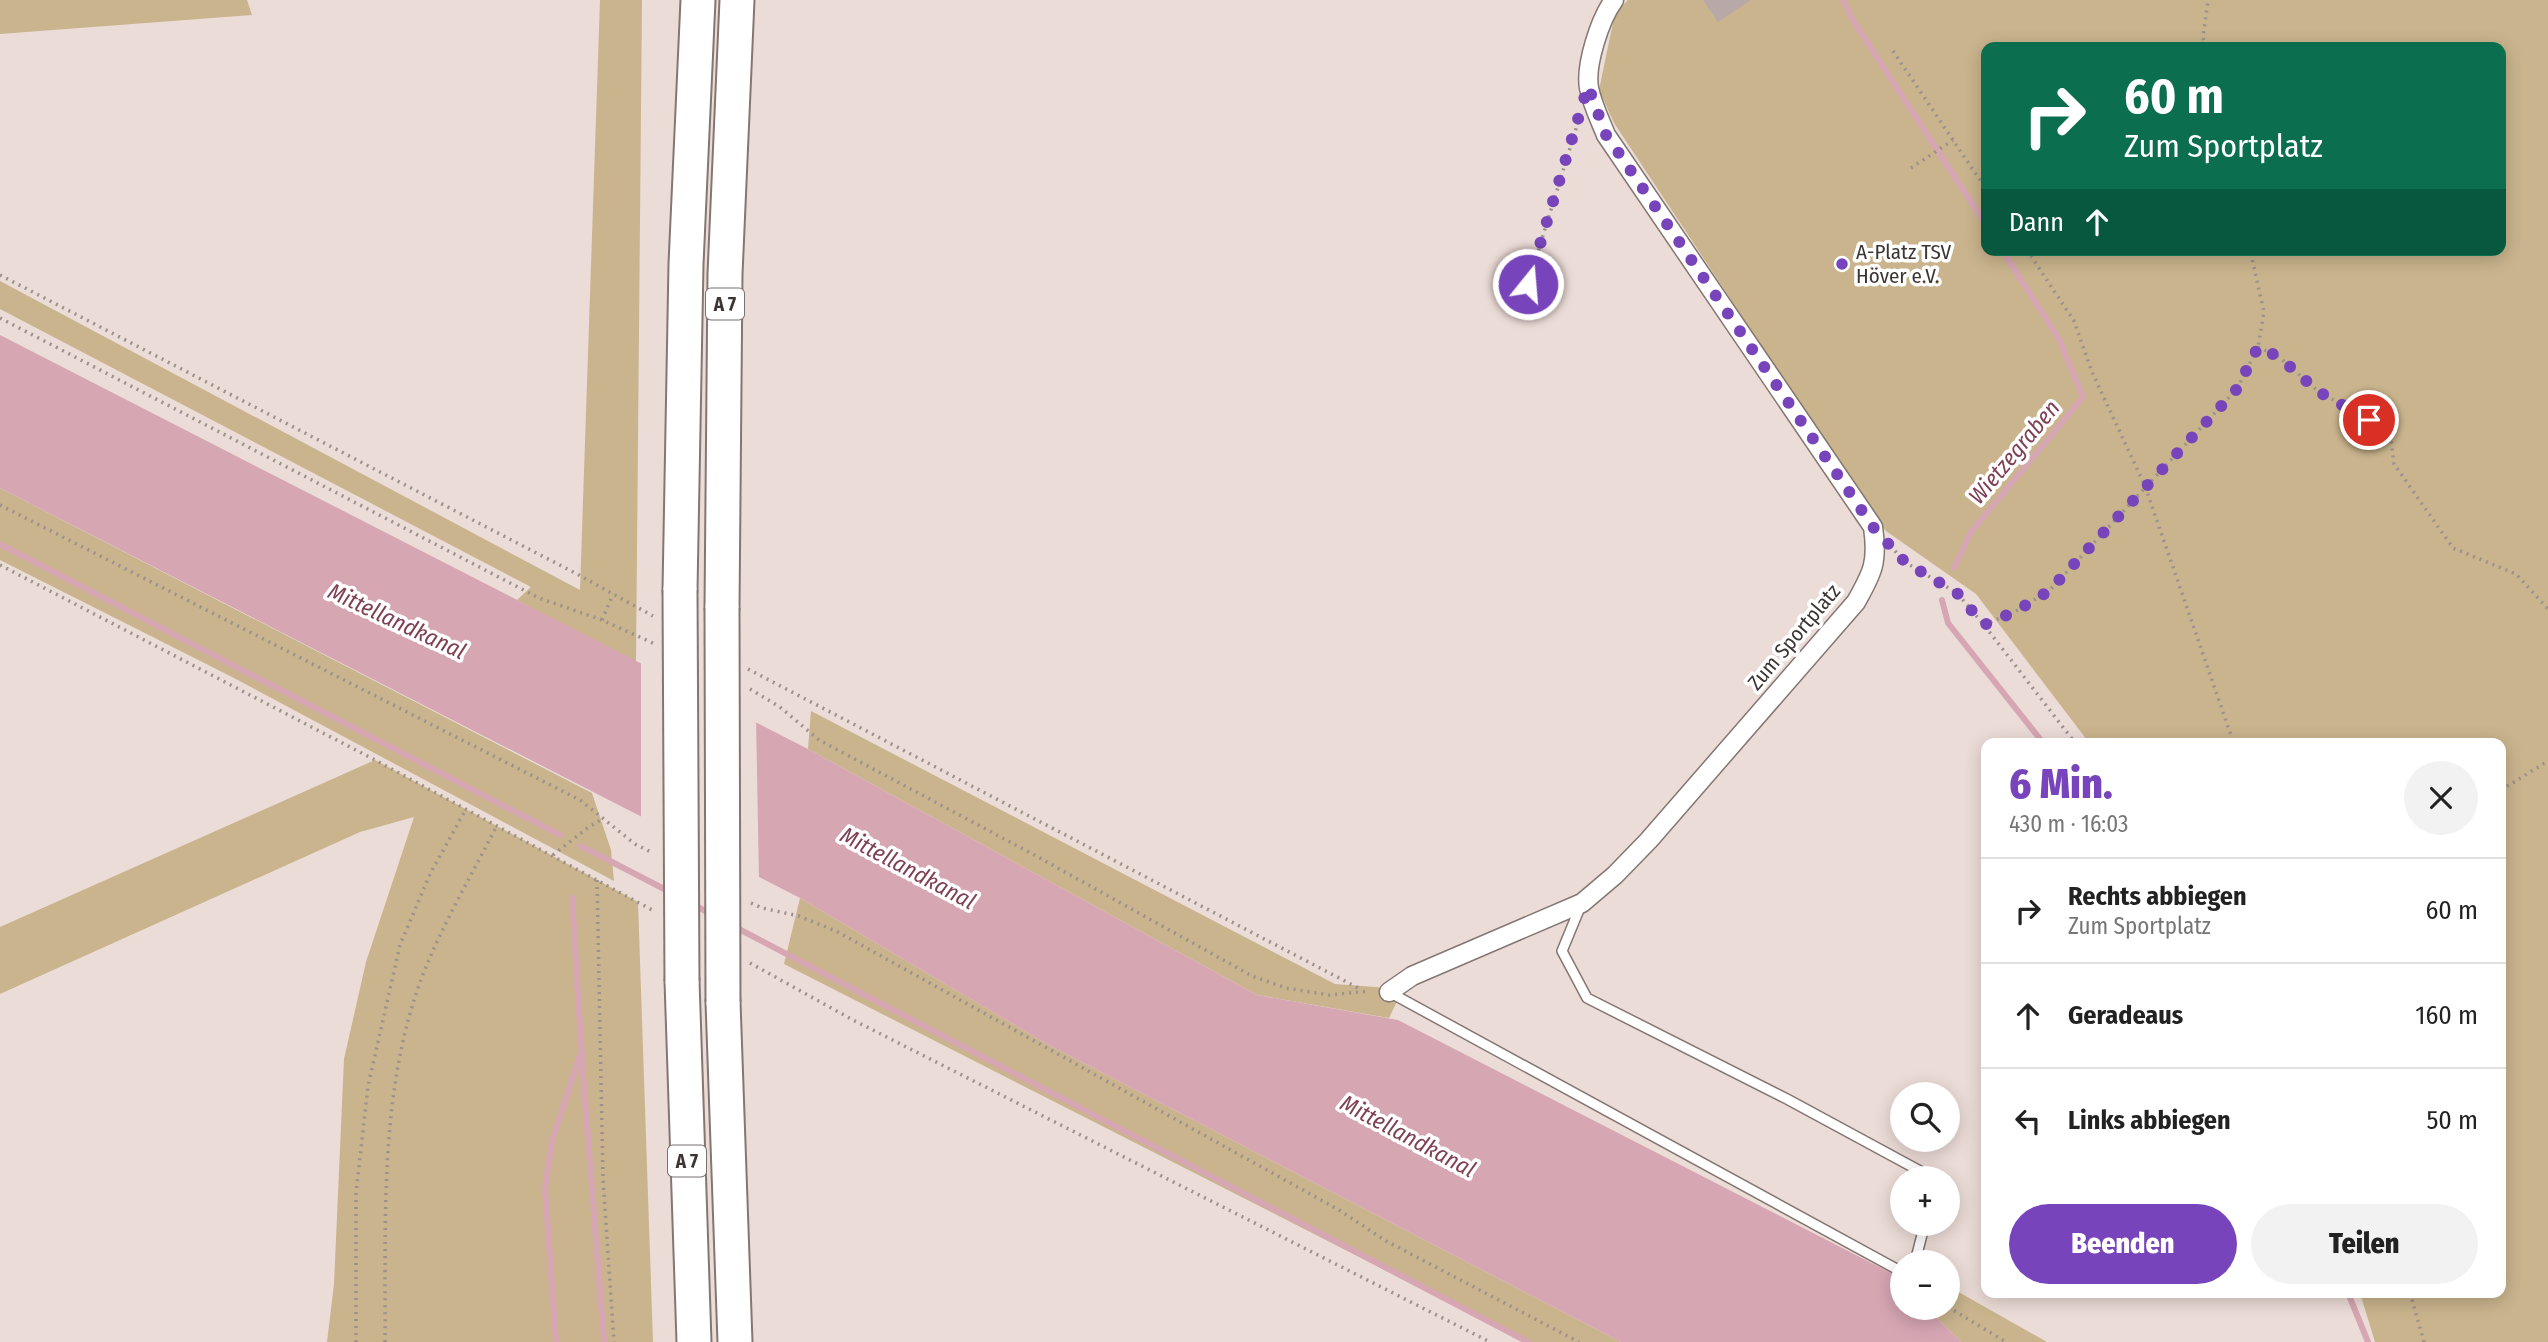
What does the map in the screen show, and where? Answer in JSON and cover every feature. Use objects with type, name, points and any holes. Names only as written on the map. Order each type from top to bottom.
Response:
[{"type":"highway","name":"A 7","points":[[694,1342],[682,981],[680,590],[686,264],[698,0]]},
{"type":"highway","name":"A 7","points":[[735,1342],[723,1002],[722,608],[725,274],[737,0]]},
{"type":"street","points":[[1614,0],[1600,27],[1591,59],[1588,86],[1601,122],[1616,149],[1873,527]]},
{"type":"street","name":"Zum Sportplatz","points":[[1389,992],[1412,976],[1582,903],[1615,875],[1649,840],[1856,601],[1870,577],[1877,553],[1873,527]]},
{"type":"lane","points":[[1582,903],[1562,951],[1587,998],[1787,1099],[1911,1166]]},
{"type":"lane","points":[[1389,992],[1890,1265]]},
{"type":"path","points":[[2204,42],[2208,0]]},
{"type":"path","points":[[1893,51],[1981,181]]},
{"type":"path","points":[[1528,284],[1588,86]]},
{"type":"path","points":[[1911,168],[1954,140]]},
{"type":"path","points":[[2031,256],[2074,321],[2092,372],[2145,486],[2232,738]]},
{"type":"path","points":[[1984,625],[2016,611],[2049,591],[2237,389],[2258,347],[2264,312],[2251,256]]},
{"type":"path","points":[[0,275],[658,619]]},
{"type":"path","points":[[0,318],[540,598],[602,620],[651,642]]},
{"type":"path","points":[[2258,347],[2279,357],[2319,392],[2390,431],[2394,464],[2453,548],[2516,574],[2548,608]]},
{"type":"path","points":[[0,505],[580,800],[635,844]]},
{"type":"path","points":[[1873,527],[1905,562],[1957,593],[2071,738]]},
{"type":"path","points":[[0,565],[497,825],[662,915]]},
{"type":"path","points":[[602,620],[614,594]]},
{"type":"path","points":[[751,690],[780,707],[820,740],[1252,976],[1286,988],[1329,995],[1363,991],[774,684]]},
{"type":"path","points":[[2506,787],[2548,761]]},
{"type":"path","points":[[356,1342],[356,1193],[368,1086],[400,946],[430,874],[466,809]]},
{"type":"path","points":[[553,855],[604,818]]},
{"type":"path","points":[[385,1342],[386,1192],[392,1115],[402,1044],[418,988],[437,941],[497,825]]},
{"type":"path","points":[[597,880],[603,1179],[614,1342]]},
{"type":"path","points":[[762,908],[799,916],[848,938],[1339,1210],[1386,1241],[1579,1342]]},
{"type":"path","points":[[746,961],[853,1020],[1490,1342]]},
{"type":"path","points":[[2411,1298],[2424,1342]]},
{"type":"path","points":[[1960,1314],[2006,1342]]},
{"type":"shaded area","points":[[0,0],[247,0],[252,15],[0,34]]},
{"type":"shaded area","points":[[600,0],[642,0],[636,662],[517,600],[531,587],[0,309],[0,281],[580,590]]},
{"type":"shaded area","points":[[1628,0],[2548,0],[2548,1342],[2375,1342],[2362,1298],[2506,1298],[2506,738],[2085,738],[1976,594],[1886,531],[1878,522],[1614,123],[1599,90],[1615,13]]},
{"type":"shaded area","points":[[0,488],[592,793],[611,850],[614,881],[232,677],[0,560]]},
{"type":"shaded area","points":[[811,711],[1335,984],[1403,989],[1389,1018],[1257,995],[808,749]]},
{"type":"shaded area","points":[[375,760],[638,902],[653,1342],[327,1342],[334,1284],[344,1059],[366,962],[414,817],[360,832],[0,994],[0,927]]},
{"type":"shaded area","points":[[800,898],[1045,1043],[1621,1342],[1526,1342],[784,964]]},
{"type":"shaded area","points":[[1960,1293],[2047,1342],[1961,1342],[1939,1320],[1960,1320]]},
{"type":"water","name":"Mittellandkanal","points":[[0,335],[808,749],[1257,995],[1398,1020],[1890,1272],[1890,1320],[1939,1320],[1961,1342],[1621,1342],[1045,1043],[800,898],[0,488]]},
{"type":"pier","points":[[641,660],[756,718],[759,881],[641,822]]},
{"type":"building","points":[[1703,0],[1751,0],[1718,22]]},
{"type":"waterway","name":"Wietzegraben","points":[[1843,0],[1854,22],[1981,217]]},
{"type":"waterway","name":"Wietzegraben","points":[[1954,568],[1971,532],[2083,397],[2059,339],[2006,256]]},
{"type":"waterway","points":[[0,544],[560,835]]},
{"type":"waterway","name":"Wietzegraben","points":[[1942,600],[1948,623],[2039,738]]},
{"type":"waterway","points":[[581,846],[670,892]]},
{"type":"waterway","points":[[572,898],[604,1342]]},
{"type":"waterway","points":[[692,904],[713,915]]},
{"type":"waterway","points":[[735,927],[1528,1342]]},
{"type":"waterway","points":[[556,1342],[545,1188],[552,1141],[580,1055]]},
{"type":"waterway","name":"Wietzegraben","points":[[2350,1298],[2368,1342]]},
{"type":"place","name":"A-Platz TSV Höver e.V.","points":[[1842,264]]},
{"type":"route","points":[[1528,284],[1588,86],[1606,135],[1873,527],[1905,562],[1957,593],[1984,625],[2016,611],[2049,591],[2237,389],[2258,347],[2279,357],[2319,392],[2369,420]]}]
